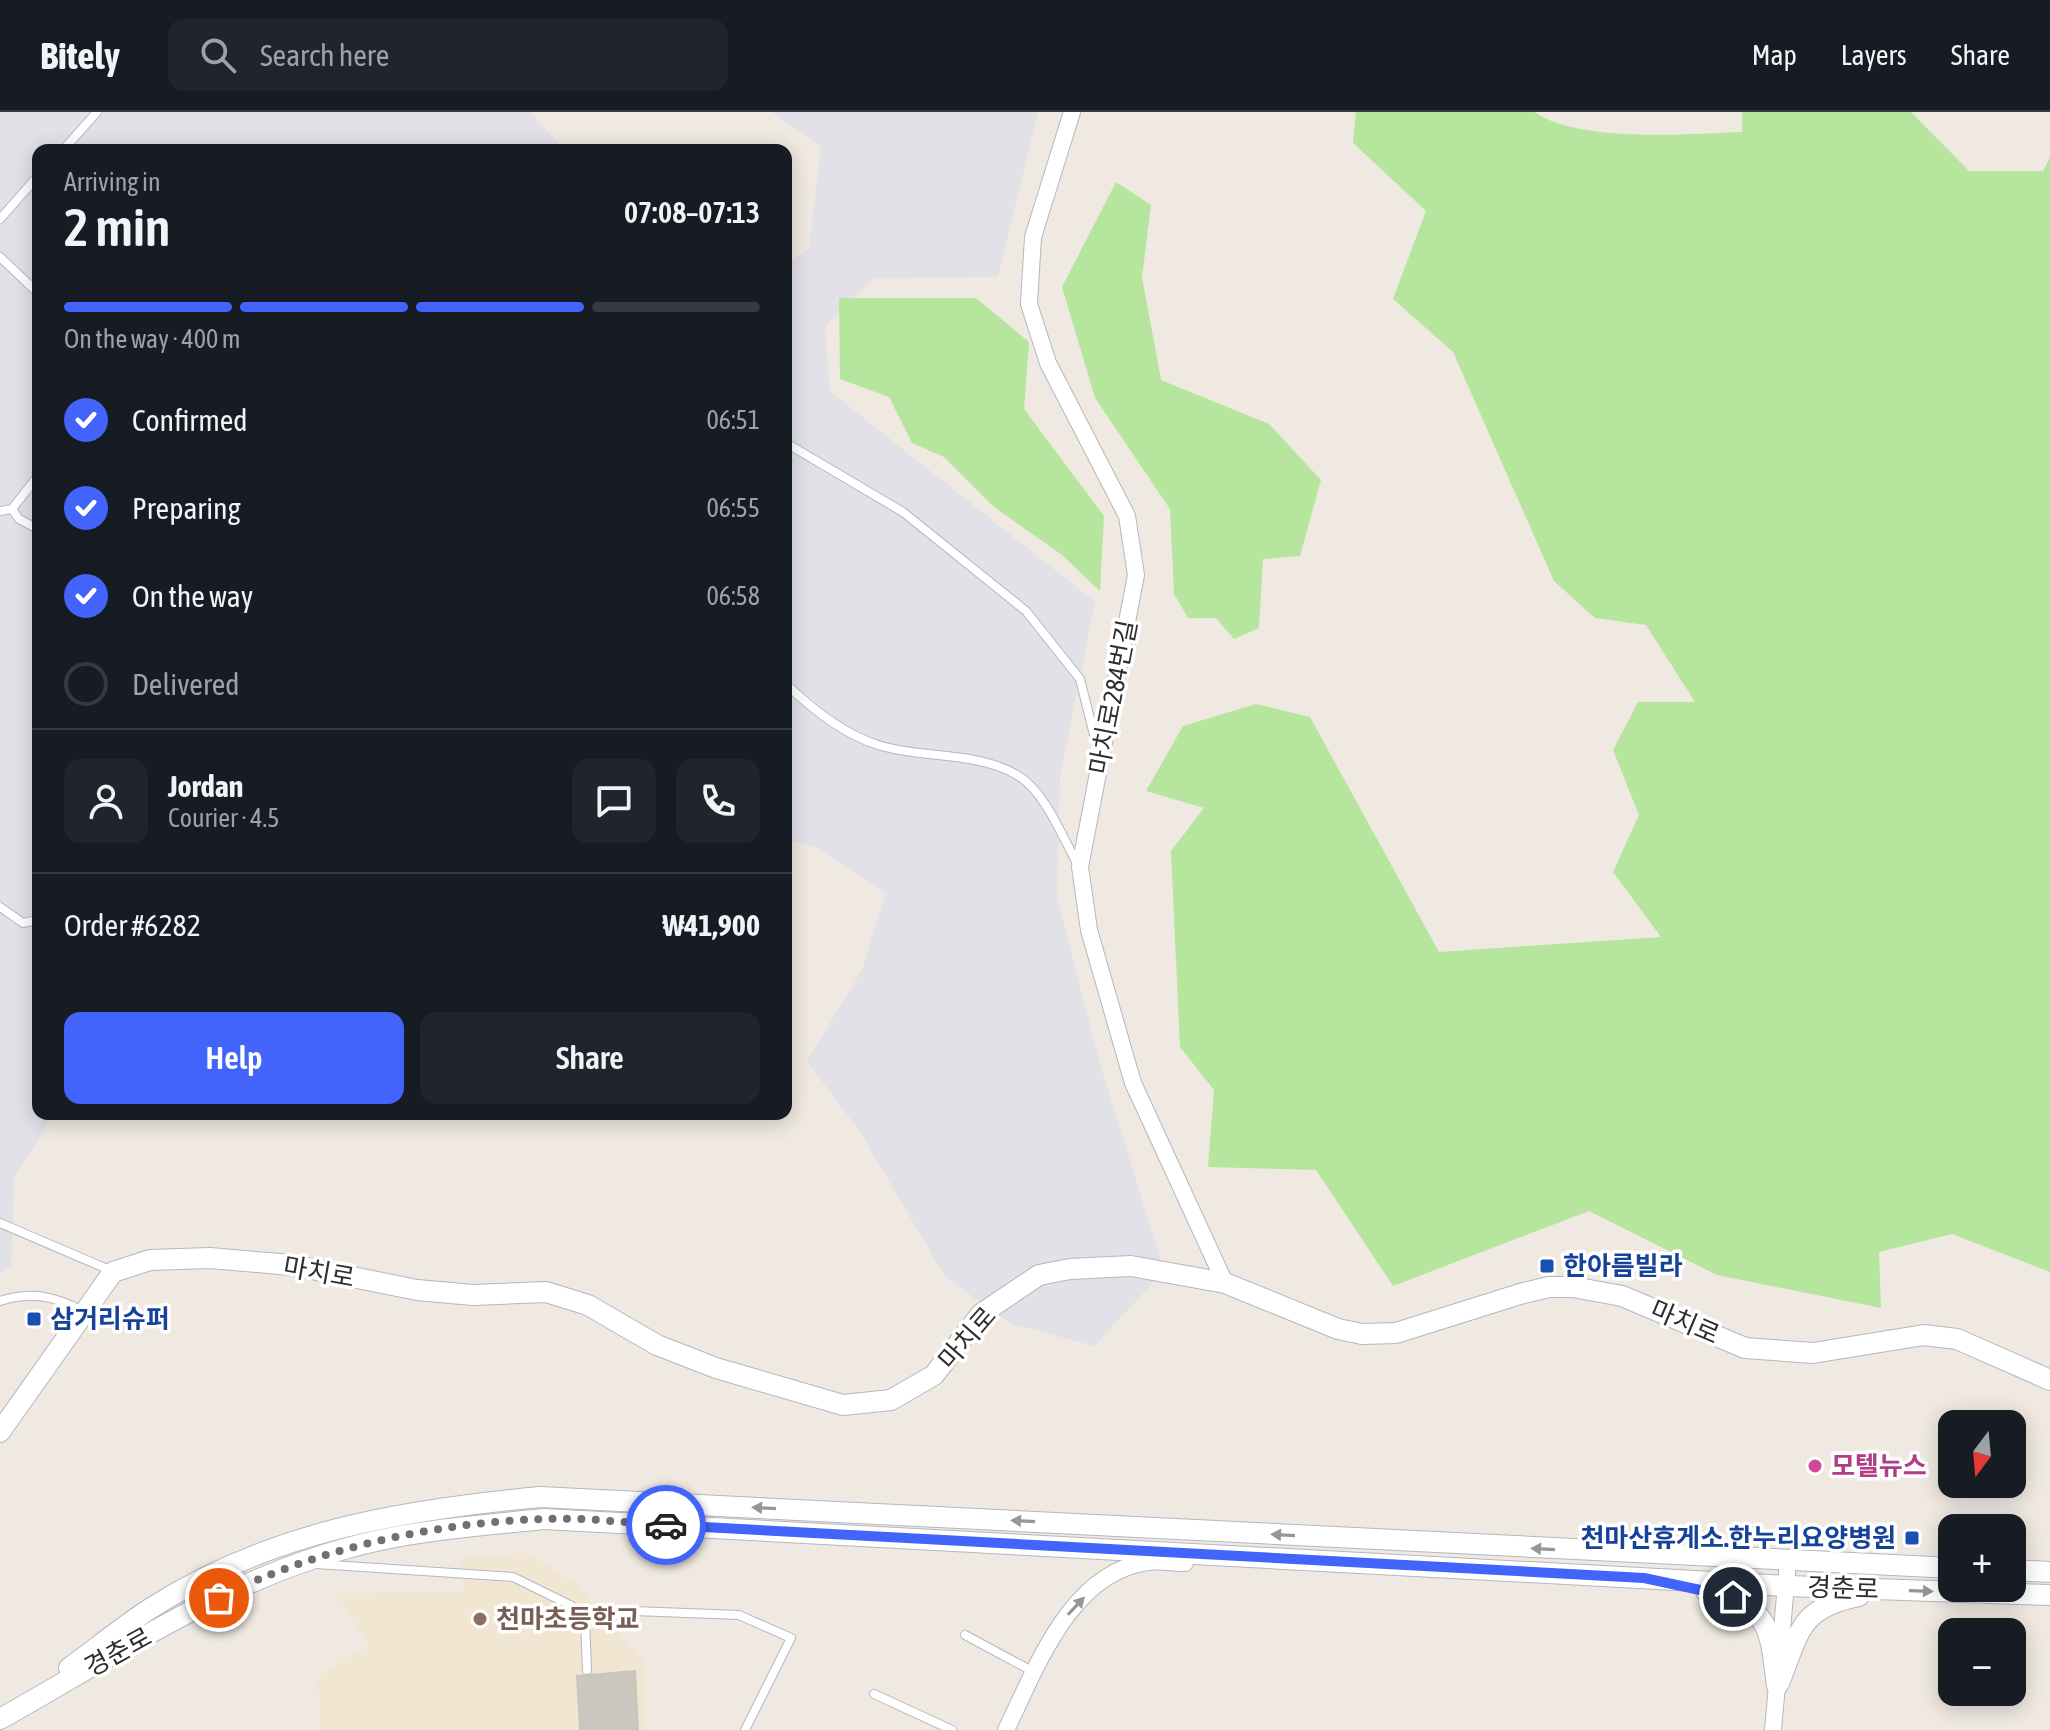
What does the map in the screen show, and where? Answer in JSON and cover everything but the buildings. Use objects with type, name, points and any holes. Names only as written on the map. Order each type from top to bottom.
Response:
[{"type":"street","name":"마치로284번길","points":[[1072,112],[1033,237],[1029,304],[1048,363],[1127,516],[1136,575],[1080,867],[1095,953],[1133,1083],[1225,1283]]},
{"type":"street","name":"마치로","points":[[113,1272],[150,1260],[210,1258],[292,1265],[417,1290],[473,1295],[546,1292],[588,1305],[657,1345],[716,1368],[843,1405],[891,1400],[934,1375],[981,1314],[1039,1275],[1070,1269],[1131,1266],[1225,1283],[1338,1329],[1362,1334],[1396,1333],[1549,1287],[1596,1288],[1661,1310],[1745,1348],[1813,1353],[1924,1335],[1957,1339],[2050,1380]]},
{"type":"street","points":[[0,1432],[113,1272]]},
{"type":"street","name":"경춘로","points":[[0,1718],[149,1610],[225,1568],[298,1539],[371,1518],[450,1505],[540,1497],[1938,1567]]},
{"type":"street","name":"경춘로","points":[[0,1718],[244,1585],[303,1563],[344,1549],[425,1532],[544,1519],[1787,1586],[2050,1595]]},
{"type":"street","points":[[1006,1730],[1034,1672],[1068,1614],[1091,1590],[1120,1570],[1148,1562],[1343,1561]]},
{"type":"street","points":[[1773,1730],[1788,1562]]},
{"type":"street","points":[[2026,1571],[2050,1572]]},
{"type":"street","points":[[1644,1578],[1733,1597],[1752,1607],[1763,1618],[1770,1633],[1777,1686]]},
{"type":"street","points":[[1777,1686],[1808,1617],[1820,1606],[1888,1590]]},
{"type":"lane","points":[[68,144],[97,112]]},
{"type":"lane","points":[[0,219],[32,183]]},
{"type":"lane","points":[[0,257],[32,287]]},
{"type":"lane","points":[[792,447],[903,512],[1026,611],[1080,679],[1100,761]]},
{"type":"lane","points":[[0,511],[12,509],[32,484]]},
{"type":"lane","points":[[12,509],[19,519],[32,526]]},
{"type":"lane","points":[[792,689],[839,727],[879,745],[979,762],[1017,775],[1035,792],[1080,867]]},
{"type":"lane","points":[[0,907],[23,923],[32,921]]},
{"type":"lane","points":[[0,1223],[113,1272]]},
{"type":"lane","points":[[0,1301],[38,1294],[57,1298],[83,1311]]},
{"type":"lane","points":[[303,1563],[513,1577],[572,1606],[585,1619],[587,1670]]},
{"type":"lane","points":[[634,1611],[739,1615],[791,1638],[745,1730]]},
{"type":"lane","points":[[965,1635],[1034,1672]]},
{"type":"lane","points":[[874,1694],[952,1730]]},
{"type":"shaded area","points":[[0,112],[530,112],[559,144],[32,144],[32,1120],[50,1120],[14,1178],[11,1267],[0,1273]]},
{"type":"shaded area","points":[[772,112],[1038,112],[998,277],[873,278],[825,326],[830,391],[1095,602],[1060,777],[1057,897],[1098,1057],[1164,1271],[1094,1346],[1012,1324],[946,1278],[860,1132],[807,1061],[862,970],[886,893],[817,848],[792,840],[792,261],[809,248],[821,147]]},
{"type":"shaded area","name":"천마초등학교","points":[[529,1553],[575,1583],[646,1664],[646,1730],[320,1730],[318,1676],[369,1645],[335,1593],[464,1591],[461,1557]]},
{"type":"green space","points":[[1356,112],[1534,112],[1554,122],[1578,128],[1664,135],[1742,132],[1742,112],[1911,112],[1969,171],[2043,171],[2050,157],[2050,1272],[1952,1234],[1879,1252],[1881,1308],[1717,1275],[1589,1211],[1393,1286],[1316,1170],[1208,1167],[1214,1090],[1180,1047],[1171,851],[1204,808],[1146,791],[1183,726],[1256,704],[1310,717],[1439,952],[1661,937],[1613,872],[1639,815],[1613,750],[1638,702],[1695,702],[1646,625],[1595,618],[1554,581],[1453,352],[1393,299],[1426,211],[1353,143]]},
{"type":"green space","points":[[1116,182],[1151,205],[1142,277],[1161,380],[1269,424],[1321,480],[1300,556],[1263,559],[1259,628],[1234,639],[1216,618],[1188,618],[1174,594],[1170,509],[1095,398],[1062,287]]},
{"type":"green space","points":[[839,298],[976,298],[1029,342],[1024,409],[1104,516],[1100,591],[1062,555],[994,507],[944,457],[912,443],[889,397],[840,379]]},
{"type":"way so far","points":[[219,1598],[244,1585],[344,1549],[425,1532],[544,1519],[666,1525]]},
{"type":"place","name":"한아름빌라","points":[[1547,1266]]},
{"type":"place","name":"삼거리슈퍼","points":[[34,1319]]},
{"type":"place","name":"모텔뉴스","points":[[1815,1466]]},
{"type":"place","name":"천마산휴게소.한누리요양병원","points":[[1912,1538]]},
{"type":"place","name":"천마초등학교","points":[[480,1619]]},
{"type":"route","points":[[666,1525],[1644,1578],[1733,1597]]}]
